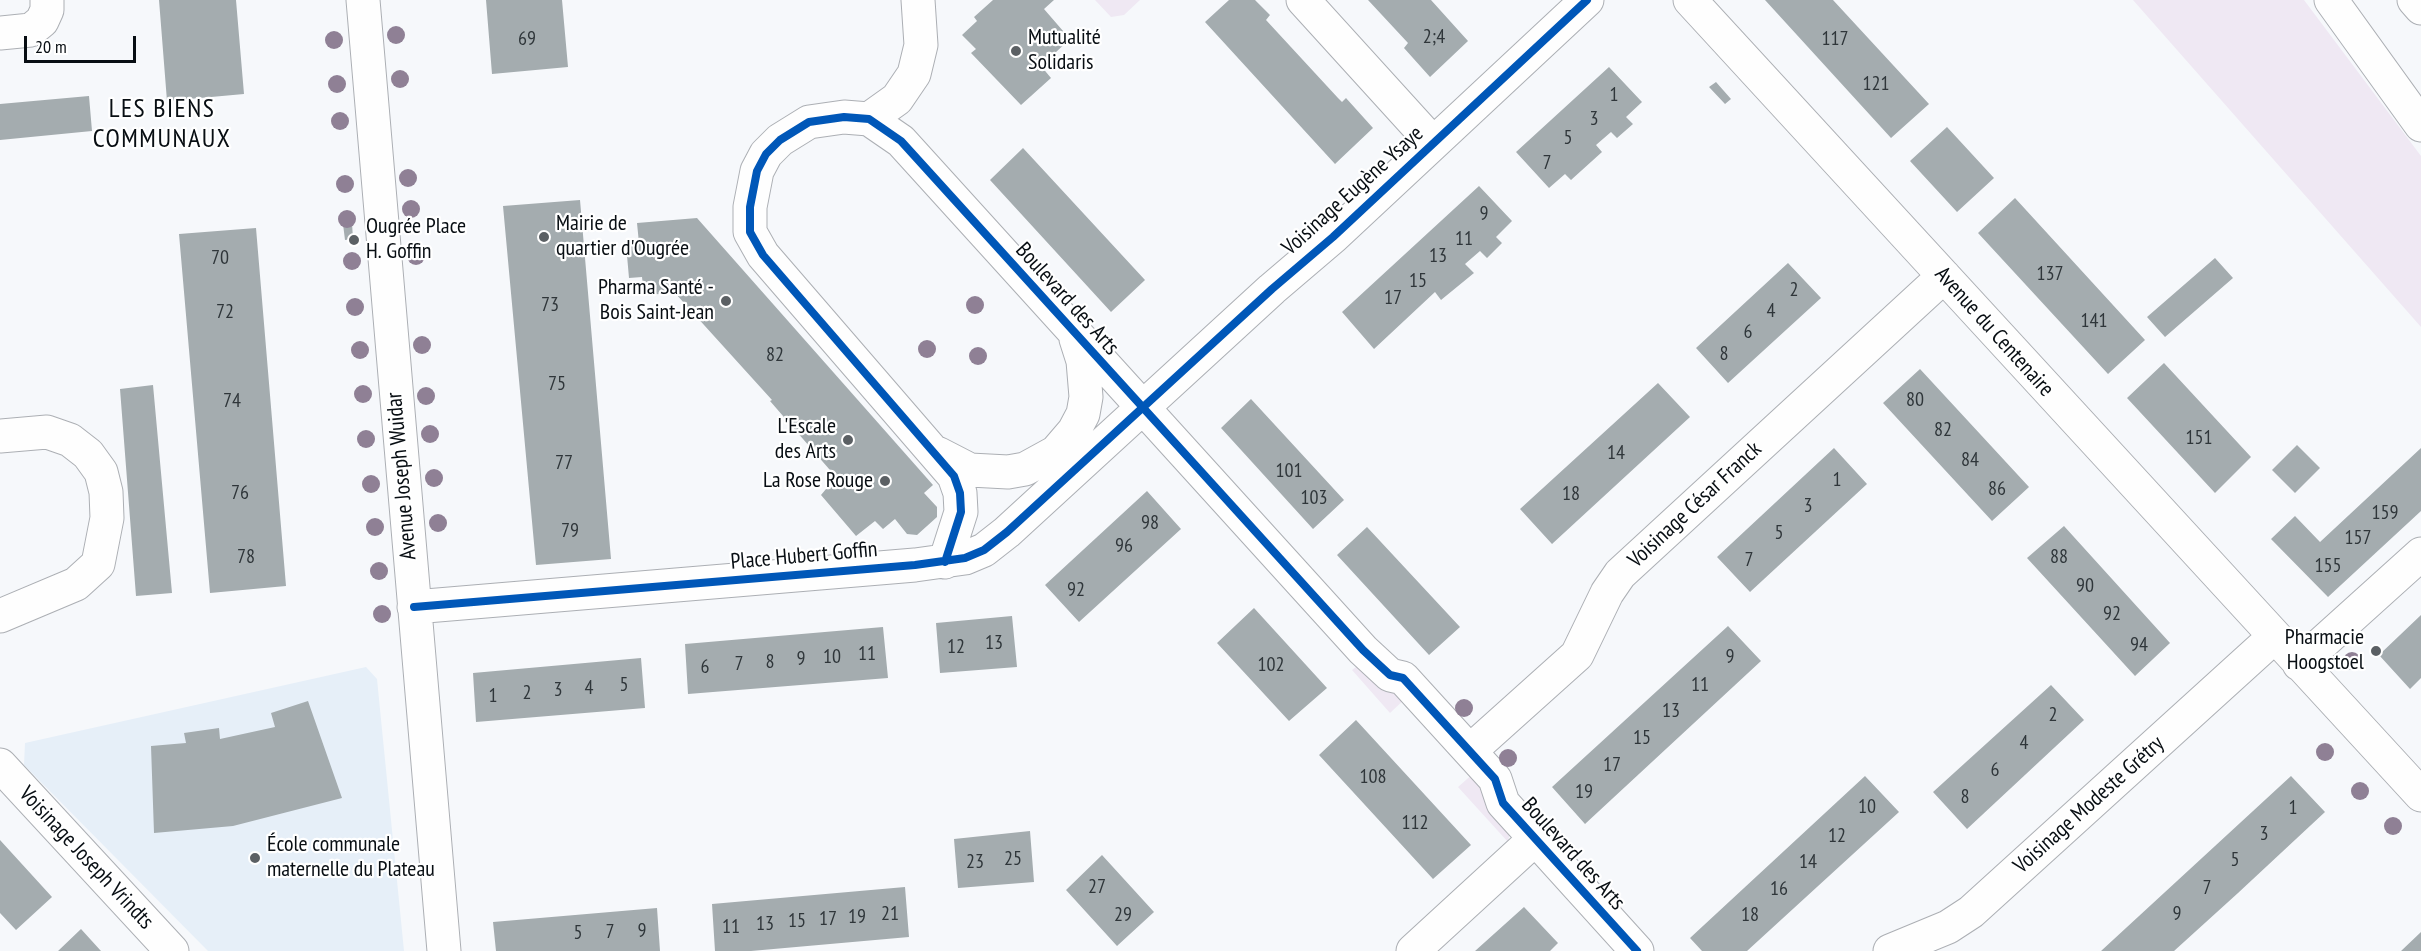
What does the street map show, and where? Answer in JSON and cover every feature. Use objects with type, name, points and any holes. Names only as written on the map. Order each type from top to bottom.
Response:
[{"type":"main road","points":[[0,33],[31,30],[42,21],[47,10],[46,0]]},
{"type":"main road","name":"Avenue Joseph Wuidar","points":[[363,0],[444,951]]},
{"type":"main road","points":[[869,119],[897,99],[914,74],[921,45],[918,0]]},
{"type":"main road","name":"Voisinage Eugène Ysaye","points":[[1303,0],[1433,143]]},
{"type":"main road","name":"Voisinage Eugène Ysaye","points":[[1143,408],[1587,0]]},
{"type":"main road","name":"Avenue du Centenaire","points":[[1690,0],[2274,637],[2421,794]]},
{"type":"main road","points":[[2331,0],[2421,125]]},
{"type":"main road","points":[[2414,0],[2421,8]]},
{"type":"main road","name":"Boulevard des Arts","points":[[945,562],[958,526],[960,493],[954,476],[939,454],[763,255],[750,232],[750,207],[757,171],[766,154],[780,140],[809,122],[844,117],[869,119],[901,141],[1378,666],[1390,675],[1403,678],[1495,779],[1503,803],[1637,951]]},
{"type":"main road","name":"Voisinage César Franck","points":[[1470,752],[1577,655],[1607,593],[1620,574],[1944,276]]},
{"type":"main road","name":"Boulevard des Arts","points":[[939,454],[970,470],[1008,472],[1024,469],[1056,452],[1074,431],[1083,414],[1086,397],[1083,361],[1074,334]]},
{"type":"main road","name":"Place Hubert Goffin","points":[[414,607],[945,562],[965,558],[996,541],[1143,408]]},
{"type":"main road","points":[[0,436],[46,432],[70,440],[88,454],[101,472],[106,492],[107,518],[98,564],[76,584],[0,616]]},
{"type":"main road","points":[[2299,664],[2421,554]]},
{"type":"main road","name":"Voisinage Modeste Grétry","points":[[1890,951],[1948,927],[1971,912],[2274,637]]},
{"type":"main road","name":"Voisinage Joseph Vrindts","points":[[0,765],[172,951]]},
{"type":"main road","name":"Boulevard des Arts","points":[[1413,951],[1535,839]]},
{"type":"shaded area","points":[[1095,0],[1140,0],[1124,15],[1111,17]]},
{"type":"shaded area","points":[[2133,0],[2304,0],[2421,156],[2421,327]]},
{"type":"shaded area","points":[[1361,663],[1407,697],[1390,713],[1352,670]]},
{"type":"shaded area","name":"École communale maternelle du Plateau","points":[[366,667],[377,679],[404,951],[208,951],[24,765],[25,743]]},
{"type":"shaded area","points":[[1475,772],[1510,832],[1508,842],[1458,787]]},
{"type":"building","points":[[159,0],[236,0],[244,94],[167,101]]},
{"type":"building","points":[[486,0],[562,0],[568,67],[492,74]]},
{"type":"building","name":"Mutualité Solidaris","points":[[993,0],[1054,0],[1044,9],[1070,39],[1041,66],[1051,78],[1021,105],[971,53],[976,49],[962,35],[977,21],[974,17]]},
{"type":"building","points":[[1229,0],[1255,0],[1270,15],[1266,20],[1338,98],[1342,102],[1346,98],[1373,128],[1335,164],[1205,22]]},
{"type":"building","points":[[1368,0],[1431,0],[1468,41],[1430,77],[1404,48],[1408,43]]},
{"type":"building","points":[[1765,0],[1833,0],[1929,104],[1891,138]]},
{"type":"building","points":[[1609,67],[1642,102],[1626,117],[1633,124],[1617,138],[1611,132],[1596,145],[1602,152],[1571,180],[1565,174],[1549,188],[1516,152]]},
{"type":"building","points":[[1716,82],[1731,99],[1725,104],[1709,87]]},
{"type":"building","points":[[89,96],[92,131],[0,140],[0,104]]},
{"type":"building","points":[[1947,127],[1994,178],[1957,212],[1910,161]]},
{"type":"building","points":[[1023,148],[1145,280],[1111,312],[990,180]]},
{"type":"building","points":[[1479,186],[1512,221],[1496,237],[1502,243],[1487,258],[1480,251],[1465,264],[1474,273],[1441,300],[1435,292],[1374,349],[1342,312]]},
{"type":"building","points":[[2015,198],[2145,340],[2108,374],[1978,233]]},
{"type":"building","points":[[580,200],[611,559],[536,565],[503,206]]},
{"type":"building","points":[[697,218],[933,485],[924,493],[937,507],[937,517],[917,535],[907,534],[895,519],[883,529],[875,521],[856,536],[821,495],[836,477],[770,401],[772,400],[675,293],[644,295],[642,277],[629,278],[626,244],[639,243],[637,223]]},
{"type":"building","points":[[352,223],[353,239],[345,240],[343,224]]},
{"type":"building","points":[[256,228],[286,586],[210,593],[179,234]]},
{"type":"building","points":[[2215,258],[2233,278],[2165,337],[2147,317]]},
{"type":"building","points":[[1788,263],[1821,298],[1728,383],[1696,348]]},
{"type":"building","points":[[2164,363],[2251,457],[2215,493],[2127,398]]},
{"type":"building","points":[[1920,369],[2029,487],[1992,521],[1883,403]]},
{"type":"building","points":[[1658,383],[1690,417],[1552,544],[1520,509]]},
{"type":"building","points":[[153,385],[172,593],[136,596],[120,389]]},
{"type":"building","points":[[1251,399],[1344,500],[1313,529],[1221,428]]},
{"type":"building","points":[[2297,445],[2320,468],[2295,493],[2272,470]]},
{"type":"building","points":[[1834,448],[1867,484],[1750,592],[1717,557]]},
{"type":"building","points":[[2421,448],[2421,511],[2328,597],[2271,539],[2295,516],[2320,542]]},
{"type":"building","points":[[1147,491],[1181,529],[1079,622],[1045,585]]},
{"type":"building","points":[[2064,526],[2170,643],[2135,676],[2027,558]]},
{"type":"building","points":[[1367,527],[1460,627],[1429,655],[1337,555]]},
{"type":"building","points":[[1254,608],[1327,688],[1289,721],[1217,643]]},
{"type":"building","points":[[2421,615],[2421,678],[2410,689],[2379,655]]},
{"type":"building","points":[[1012,616],[1017,667],[940,673],[936,623]]},
{"type":"building","points":[[1728,626],[1761,661],[1585,824],[1552,787]]},
{"type":"building","points":[[883,627],[888,678],[688,694],[685,644]]},
{"type":"building","points":[[641,658],[645,708],[476,722],[473,673]]},
{"type":"building","points":[[2051,685],[2084,720],[1967,829],[1933,792]]},
{"type":"building","points":[[308,701],[342,798],[233,826],[154,833],[151,746],[186,743],[184,733],[219,728],[220,739],[275,727],[271,713]]},
{"type":"building","points":[[1356,720],[1471,845],[1433,879],[1319,755]]},
{"type":"building","points":[[1865,776],[1899,812],[1747,951],[1702,951],[1690,938]]},
{"type":"building","points":[[2291,776],[2325,812],[2238,893],[2174,951],[2101,951]]},
{"type":"building","points":[[1030,831],[1034,882],[958,888],[954,839]]},
{"type":"building","points":[[0,840],[52,897],[16,930],[0,913]]},
{"type":"building","points":[[1102,855],[1154,912],[1117,946],[1066,890]]},
{"type":"building","points":[[905,887],[909,937],[751,951],[715,951],[712,904]]},
{"type":"building","points":[[1524,907],[1558,943],[1550,951],[1475,951]]},
{"type":"building","points":[[657,908],[660,951],[496,951],[493,922]]},
{"type":"building","points":[[81,929],[101,951],[58,951]]},
{"type":"building","points":[[2421,932],[2421,951],[2401,951]]},
{"type":"cycle path","points":[[414,607],[915,565],[965,558],[984,550],[1007,532],[1272,289],[1333,237],[1587,0]]},
{"type":"cycle path","points":[[945,562],[961,512],[960,493],[954,476],[763,255],[750,232],[750,207],[757,171],[766,154],[780,140],[809,122],[844,117],[869,119],[901,141],[1363,650],[1390,675],[1403,678],[1495,779],[1503,803],[1637,951]]},
{"type":"place","name":"Mutualité Solidaris","points":[[1016,51]]},
{"type":"place","name":"Mairie de quartier d'Ougrée","points":[[544,237]]},
{"type":"place","name":"Ougrée Place H. Goffin","points":[[354,240]]},
{"type":"place","name":"Pharma Santé - Bois Saint-Jean","points":[[726,301]]},
{"type":"place","name":"L'Escale des Arts","points":[[848,440]]},
{"type":"place","name":"La Rose Rouge","points":[[885,481]]},
{"type":"place","name":"Pharmacie Hoogstoel","points":[[2376,651]]},
{"type":"place","name":"École communale maternelle du Plateau","points":[[255,858]]},
{"type":"district","name":"LES BIENS COMMUNAUX","points":[[162,125]]}]
